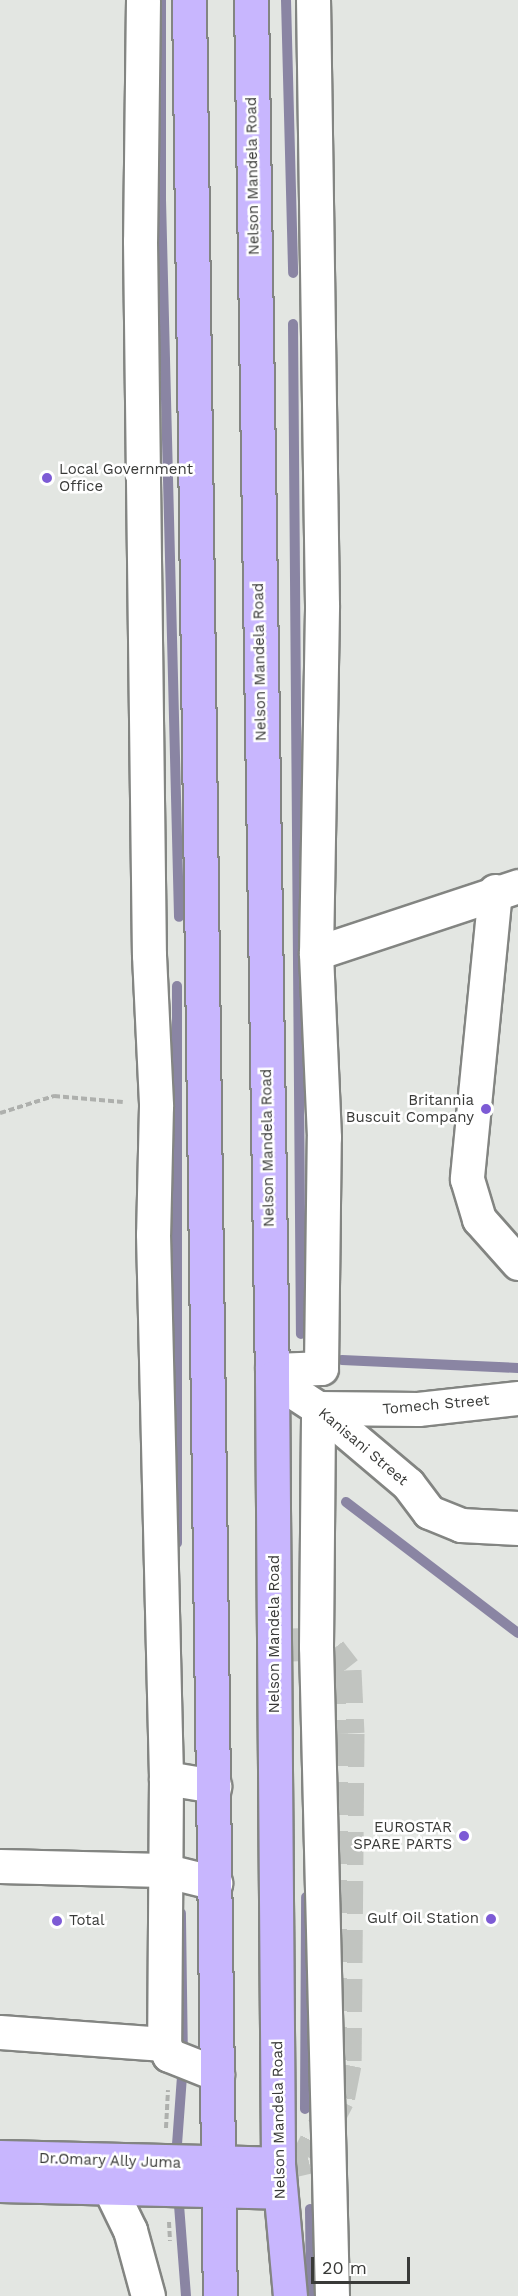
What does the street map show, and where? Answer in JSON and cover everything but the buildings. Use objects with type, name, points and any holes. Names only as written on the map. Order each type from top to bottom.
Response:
[{"type":"main road","points":[[189,0],[220,2296]]},
{"type":"main road","name":"Nelson Mandela Road","points":[[251,0],[272,1374],[279,2178],[290,2296]]},
{"type":"main road","name":"Dr.Omary Ally Juma","points":[[0,2157],[219,2177]]},
{"type":"main road","points":[[219,2177],[279,2178]]},
{"type":"main road","name":"Dr.Omary Ally Juma","points":[[0,2185],[109,2187],[219,2177]]},
{"type":"street","points":[[143,0],[140,241],[142,498],[149,955],[156,1106],[153,1246],[166,1778],[163,1870],[164,2044],[169,2055],[217,2074]]},
{"type":"street","points":[[272,1374],[321,1368],[324,1137],[316,953],[322,605],[313,0]]},
{"type":"street","points":[[316,953],[506,889],[467,1179],[479,1219],[518,1263]]},
{"type":"street","name":"Kanisani Street","points":[[272,1374],[318,1408],[408,1484],[429,1512],[461,1526],[518,1528]]},
{"type":"street","name":"Tomech Street","points":[[318,1408],[418,1409],[518,1398]]},
{"type":"street","points":[[318,1408],[316,1647],[332,2296]]},
{"type":"street","points":[[166,1778],[214,1786]]},
{"type":"street","points":[[0,1866],[163,1870],[215,1883]]},
{"type":"street","points":[[0,2032],[164,2044]]},
{"type":"street","points":[[109,2187],[130,2230],[148,2296]]},
{"type":"path","points":[[0,1113],[54,1096],[156,1106]]},
{"type":"waterway","points":[[161,0],[161,200],[179,917]]},
{"type":"waterway","points":[[286,0],[293,273]]},
{"type":"waterway","points":[[293,324],[301,1334]]},
{"type":"waterway","points":[[177,986],[177,1543]]},
{"type":"waterway","points":[[342,1360],[518,1368]]},
{"type":"waterway","points":[[346,1502],[518,1633]]},
{"type":"waterway","points":[[305,2109],[306,1897]]},
{"type":"waterway","points":[[176,2158],[183,2062],[181,1913]]},
{"type":"waterway","points":[[178,2192],[186,2296]]},
{"type":"waterway","points":[[310,2209],[311,2296]]},
{"type":"tunnel","points":[[276,1645],[306,1644],[330,1651],[345,1670],[348,1733],[345,2064],[338,2099],[308,2157],[278,2164]]},
{"type":"place","name":"Local Government Office","points":[[47,478]]},
{"type":"place","name":"Britannia Buscuit Company","points":[[486,1109]]},
{"type":"place","name":"EUROSTAR SPARE PARTS","points":[[464,1836]]},
{"type":"place","name":"Gulf Oil Station","points":[[491,1919]]},
{"type":"place","name":"Total","points":[[57,1921]]}]
